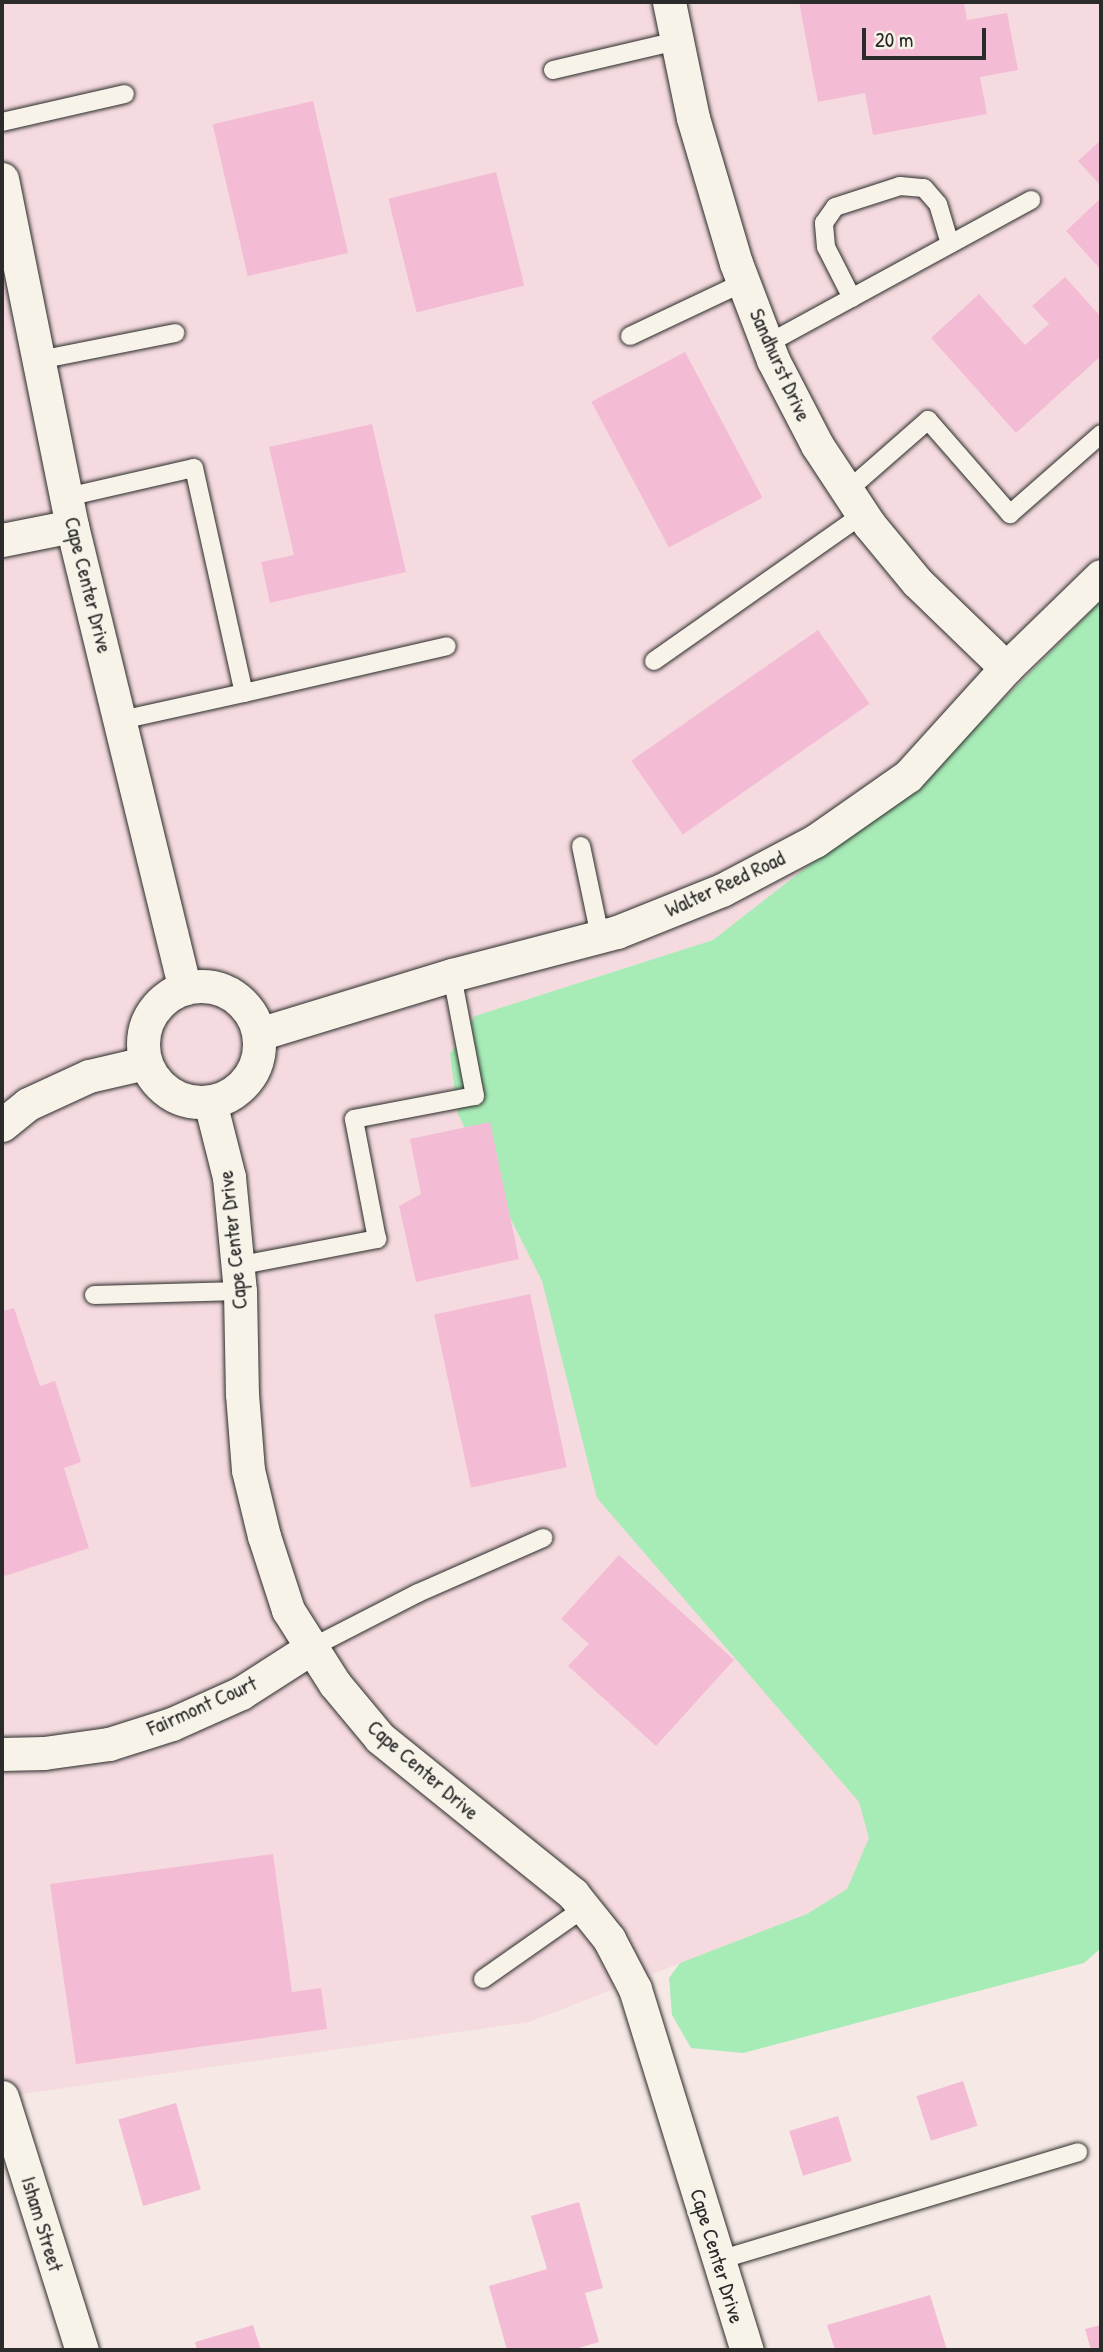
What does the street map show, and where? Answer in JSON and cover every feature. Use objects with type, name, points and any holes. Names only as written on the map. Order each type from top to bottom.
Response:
[{"type":"street","name":"Sandhurst Drive","points":[[668,2],[693,118],[744,282],[767,344],[817,445],[855,503],[917,582],[1006,668]]},
{"type":"street","name":"Cape Center Drive","points":[[2,179],[10,266],[39,360],[69,511],[185,988]]},
{"type":"street","points":[[2,540],[69,511]]},
{"type":"street","name":"Walter Reed Road","points":[[259,1034],[452,975],[600,936],[722,890],[825,835],[908,776],[1006,668],[1101,576]]},
{"type":"street","points":[[203,986],[230,995],[252,1015],[259,1034],[259,1054],[253,1072],[240,1088],[224,1099],[210,1102],[185,1101],[167,1093],[154,1080],[145,1063],[142,1044],[145,1025],[154,1008],[167,996],[185,988],[203,986]]},
{"type":"street","points":[[2,1125],[28,1104],[89,1076],[145,1063]]},
{"type":"street","name":"Cape Center Drive","points":[[210,1102],[229,1177],[238,1279],[248,1471],[264,1536],[288,1610],[335,1684],[380,1738],[573,1894],[609,1939],[635,1989],[747,2350]]},
{"type":"street","name":"Fairmont Court","points":[[2,1754],[44,1753],[109,1744],[172,1724],[241,1693],[311,1648]]},
{"type":"street","name":"Isham Street","points":[[2,2097],[82,2350]]},
{"type":"lane","points":[[553,70],[677,41]]},
{"type":"lane","points":[[2,122],[125,94]]},
{"type":"lane","points":[[852,298],[826,247],[824,223],[835,207],[900,186],[924,188],[937,204],[950,244]]},
{"type":"lane","points":[[767,344],[1031,200]]},
{"type":"lane","points":[[629,336],[744,282]]},
{"type":"lane","points":[[39,360],[175,333]]},
{"type":"lane","points":[[654,661],[855,503],[928,420],[1010,514],[1101,434]]},
{"type":"lane","points":[[69,511],[194,468],[244,693]]},
{"type":"lane","points":[[121,720],[447,646]]},
{"type":"lane","points":[[581,846],[600,936]]},
{"type":"lane","points":[[94,1295],[238,1279],[377,1239],[354,1119],[475,1096],[452,975]]},
{"type":"lane","points":[[311,1648],[418,1593],[543,1538]]},
{"type":"lane","points":[[483,1979],[584,1908]]},
{"type":"lane","points":[[719,2260],[1078,2152]]},
{"type":"shaded area","points":[[2,2],[1101,2],[1101,583],[1006,668],[825,485],[1007,694],[940,763],[713,940],[475,1016],[872,1817],[861,1893],[529,2022],[2,2097]]},
{"type":"green space","points":[[1101,601],[1101,1948],[1084,1963],[743,2053],[691,2048],[672,2015],[669,1978],[680,1963],[807,1914],[847,1889],[869,1838],[859,1802],[597,1498],[542,1281],[458,1114],[450,1054],[475,1016],[713,940],[940,763]]},
{"type":"building","points":[[799,2],[964,2],[967,20],[1007,13],[1018,70],[980,77],[987,114],[873,135],[865,93],[818,102]]},
{"type":"building","points":[[313,101],[348,253],[248,276],[213,124]]},
{"type":"building","points":[[1101,140],[1101,186],[1078,161]]},
{"type":"building","points":[[496,172],[524,286],[417,312],[388,199]]},
{"type":"building","points":[[1101,198],[1101,270],[1066,231]]},
{"type":"building","points":[[1065,277],[1101,317],[1101,356],[1016,433],[931,338],[979,294],[1025,345],[1049,324],[1032,306]]},
{"type":"building","points":[[685,352],[762,498],[669,547],[591,402]]},
{"type":"building","points":[[372,424],[406,572],[270,603],[261,562],[294,555],[269,447]]},
{"type":"building","points":[[818,630],[870,704],[683,834],[631,761]]},
{"type":"building","points":[[490,1122],[519,1259],[416,1282],[399,1206],[421,1194],[410,1139]]},
{"type":"building","points":[[530,1294],[567,1467],[471,1488],[434,1314]]},
{"type":"building","points":[[14,1308],[40,1386],[55,1381],[81,1462],[64,1468],[89,1548],[2,1577],[2,1311]]},
{"type":"building","points":[[619,1555],[734,1660],[656,1746],[568,1666],[589,1644],[561,1619]]},
{"type":"building","points":[[273,1854],[292,1992],[321,1988],[327,2029],[76,2064],[50,1884]]},
{"type":"building","points":[[963,2081],[978,2126],[931,2141],[916,2096]]},
{"type":"building","points":[[176,2103],[201,2190],[143,2206],[118,2120]]},
{"type":"building","points":[[838,2116],[852,2161],[803,2176],[789,2131]]},
{"type":"building","points":[[579,2202],[603,2288],[585,2293],[599,2342],[572,2350],[507,2350],[489,2286],[547,2269],[531,2216]]},
{"type":"building","points":[[930,2295],[947,2350],[835,2350],[827,2325]]},
{"type":"building","points":[[253,2325],[261,2350],[197,2350],[195,2342]]},
{"type":"building","points":[[1101,2325],[1101,2350],[1091,2350],[1085,2329]]}]
